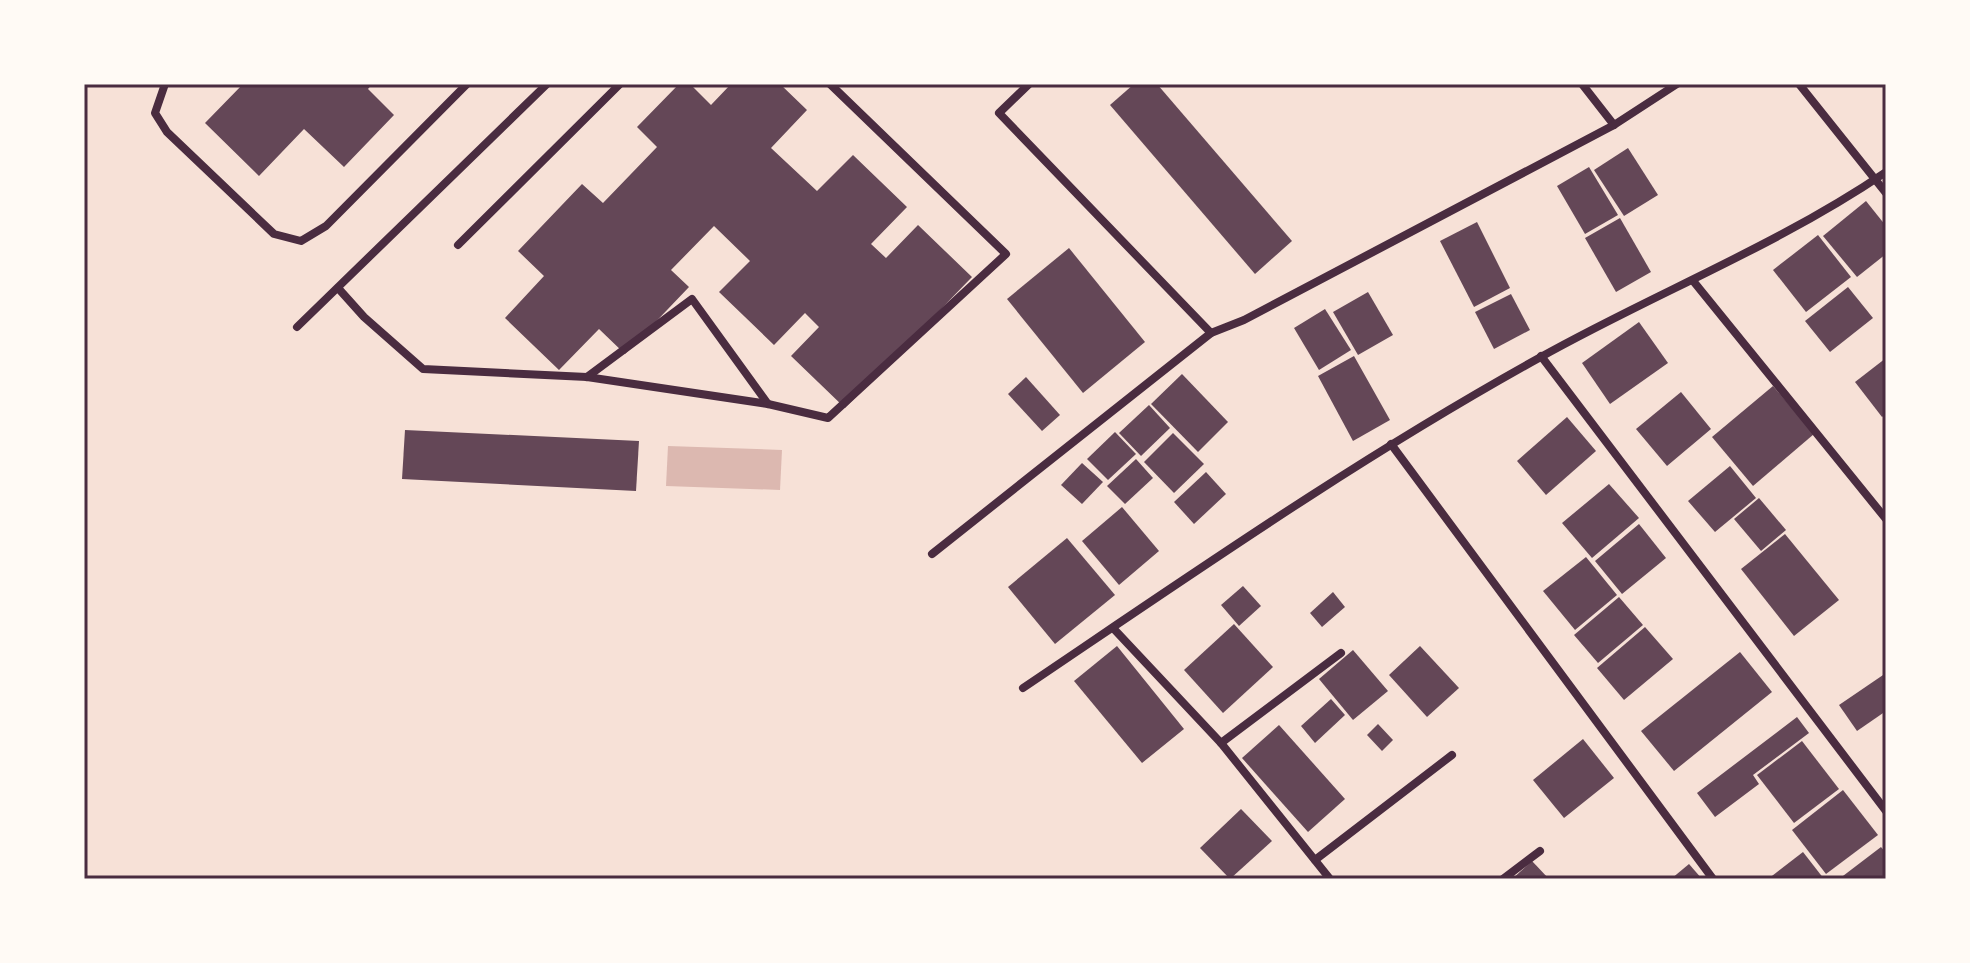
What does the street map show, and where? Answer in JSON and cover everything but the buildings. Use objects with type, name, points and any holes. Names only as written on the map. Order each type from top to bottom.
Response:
[{"type":"street","points":[[165,84],[155,113],[167,132],[274,234],[301,241],[326,226],[467,84]]},
{"type":"street","points":[[297,327],[547,84]]},
{"type":"street","points":[[458,245],[620,84]]},
{"type":"street","points":[[338,288],[364,317],[423,369],[587,377],[768,404],[828,418],[1006,254],[830,84]]},
{"type":"street","points":[[1029,84],[999,113],[1211,333]]},
{"type":"street","points":[[1582,84],[1614,125]]},
{"type":"street","points":[[932,554],[1211,333],[1244,320],[1614,125],[1677,84]]},
{"type":"street","points":[[1799,84],[1886,193]]},
{"type":"street","points":[[1023,688],[1391,444],[1541,356],[1694,282],[1886,172]]},
{"type":"street","points":[[1694,282],[1886,519]]},
{"type":"street","points":[[587,377],[692,299],[768,404]]},
{"type":"street","points":[[1541,356],[1886,811]]},
{"type":"street","points":[[1391,444],[1713,879]]},
{"type":"street","points":[[1113,628],[1221,743],[1330,879]]},
{"type":"street","points":[[1221,743],[1341,653]]},
{"type":"street","points":[[1315,860],[1452,755]]},
{"type":"street","points":[[1503,879],[1540,851]]},
{"type":"shaded area","points":[[668,446],[782,450],[780,490],[666,486]]}]
